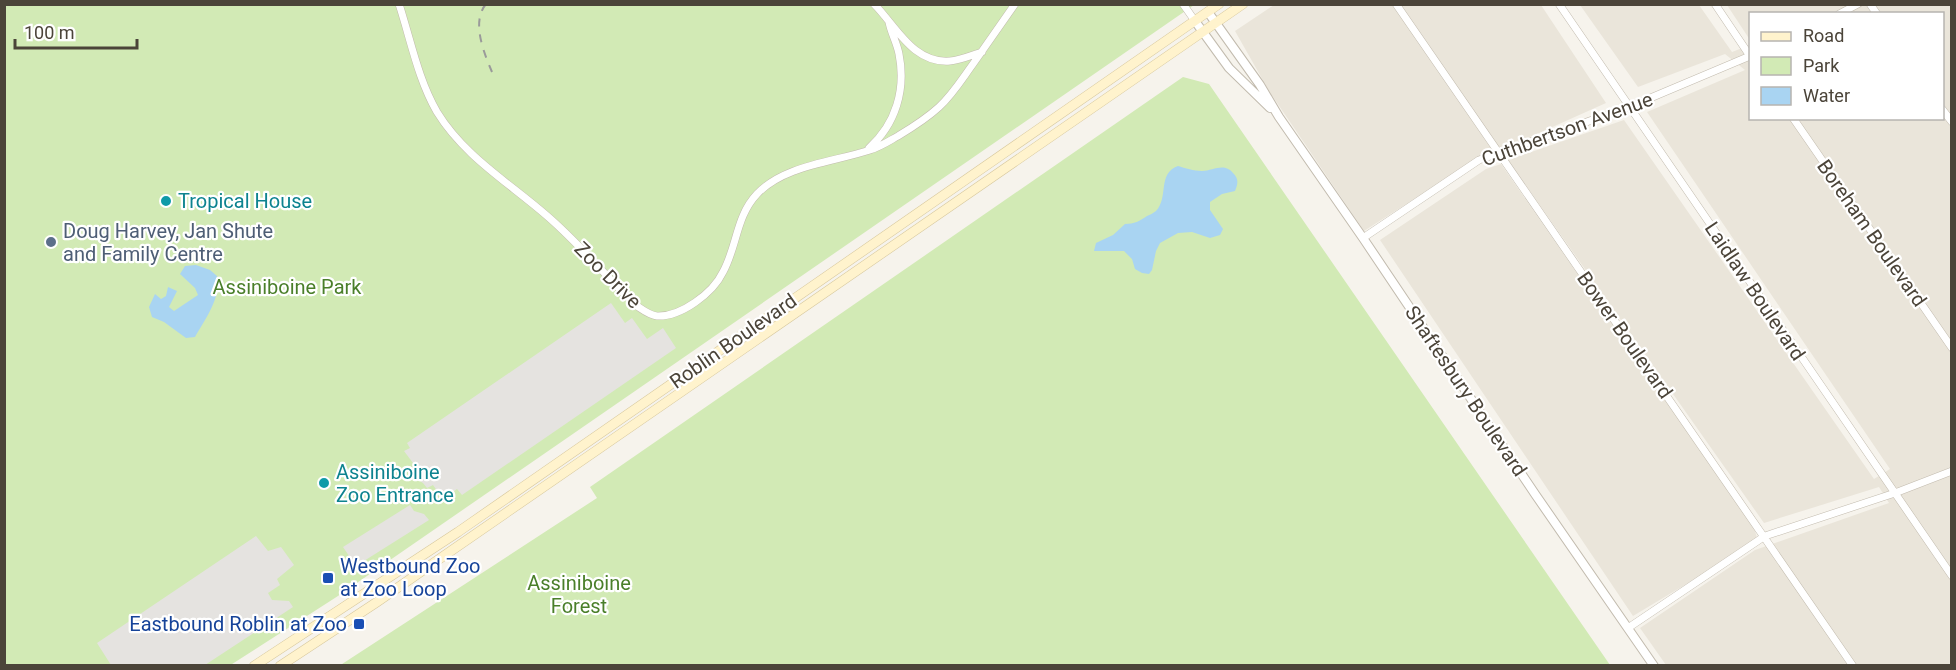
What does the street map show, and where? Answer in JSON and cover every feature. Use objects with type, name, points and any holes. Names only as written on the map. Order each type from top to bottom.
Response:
[{"type":"main road","name":"Roblin Boulevard","points":[[254,666],[458,532],[1194,21],[1206,8],[1219,4]]},
{"type":"main road","name":"Roblin Boulevard","points":[[280,666],[400,586],[1243,4]]},
{"type":"street","name":"Zoo Drive","points":[[399,4],[420,77],[436,110],[451,132],[471,154],[561,229],[631,300],[648,314],[665,315],[683,309],[714,285],[727,264],[737,230],[750,201],[768,184],[787,173],[864,152]]},
{"type":"street","points":[[873,4],[908,44],[932,59],[956,60],[982,52]]},
{"type":"street","points":[[864,152],[897,136],[932,113],[955,89],[1015,4]]},
{"type":"street","points":[[1183,4],[1194,21]]},
{"type":"street","name":"Bower Boulevard","points":[[1396,4],[1853,666]]},
{"type":"street","name":"Laidlaw Boulevard","points":[[1559,4],[1952,576]]},
{"type":"street","points":[[1715,4],[1749,55]]},
{"type":"street","points":[[1843,12],[1858,4]]},
{"type":"street","name":"Shaftesbury Boulevard","points":[[1206,8],[1654,666]]},
{"type":"street","name":"Shaftesbury Boulevard","points":[[1194,21],[1229,68],[1279,117]]},
{"type":"street","points":[[864,152],[886,129],[895,112],[900,93],[900,62],[889,22]]},
{"type":"street","name":"Cuthbertson Avenue","points":[[1363,238],[1479,160],[1629,108],[1749,56]]},
{"type":"street","name":"Boreham Boulevard","points":[[1794,120],[1952,348]]},
{"type":"street","points":[[1628,628],[1765,536],[1895,493],[1952,471]]},
{"type":"shaded area","points":[[1274,5],[1392,5],[1497,152],[1478,158],[1364,231],[1269,91],[1235,31]]},
{"type":"shaded area","points":[[1401,5],[1541,5],[1606,103],[1499,151]]},
{"type":"shaded area","points":[[1580,5],[1699,5],[1732,52],[1749,45],[1749,120],[1944,120],[1944,12],[1749,12],[1749,38],[1727,5],[1951,5],[1951,665],[1666,665],[1640,628],[1755,550],[1889,503],[1879,487],[1764,523],[1508,160],[1624,120],[1874,479],[1890,469],[1647,112],[1745,70],[1725,54],[1638,87]]},
{"type":"shaded area","points":[[1501,164],[1754,528],[1758,541],[1633,616],[1380,240],[1486,169]]},
{"type":"shaded area","points":[[611,303],[625,323],[632,318],[647,339],[663,328],[676,348],[462,495],[457,489],[443,499],[433,485],[427,488],[415,478],[411,472],[416,467],[404,451],[410,448],[407,443]]},
{"type":"shaded area","points":[[410,505],[414,511],[424,514],[429,520],[356,566],[343,547]]},
{"type":"shaded area","points":[[256,536],[268,551],[281,547],[294,565],[277,579],[280,585],[268,593],[272,600],[289,601],[293,607],[205,665],[111,665],[97,643]]},
{"type":"green space","name":"Assiniboine Park","points":[[4,5],[1194,5],[338,596],[229,666],[5,665]]},
{"type":"green space","name":"Assiniboine Forest","points":[[1183,77],[1209,84],[1610,665],[339,666],[597,498],[590,487]]},
{"type":"water","points":[[1178,166],[1202,171],[1226,168],[1236,177],[1235,191],[1222,194],[1210,202],[1210,210],[1223,229],[1220,235],[1210,238],[1192,232],[1178,233],[1160,243],[1149,274],[1135,269],[1132,259],[1124,251],[1094,251],[1096,243],[1113,235],[1125,224],[1137,222],[1156,211],[1160,206],[1165,180],[1172,169]]},
{"type":"water","points":[[196,265],[210,270],[217,276],[217,292],[212,308],[195,337],[186,338],[164,322],[152,317],[149,307],[155,294],[161,299],[166,296],[168,287],[177,291],[169,307],[174,311],[198,295],[195,288],[180,274],[185,266]]},
{"type":"railway","points":[[486,4],[479,20],[479,28],[480,38],[492,72]]},
{"type":"place","name":"Tropical House","points":[[166,201]]},
{"type":"place","name":"Doug Harvey, Jan Shute and Family Centre","points":[[51,242]]},
{"type":"place","name":"Assiniboine Zoo Entrance","points":[[324,483]]},
{"type":"place","name":"Westbound Zoo at Zoo Loop","points":[[328,578]]},
{"type":"place","name":"Eastbound Roblin at Zoo","points":[[359,624]]}]
